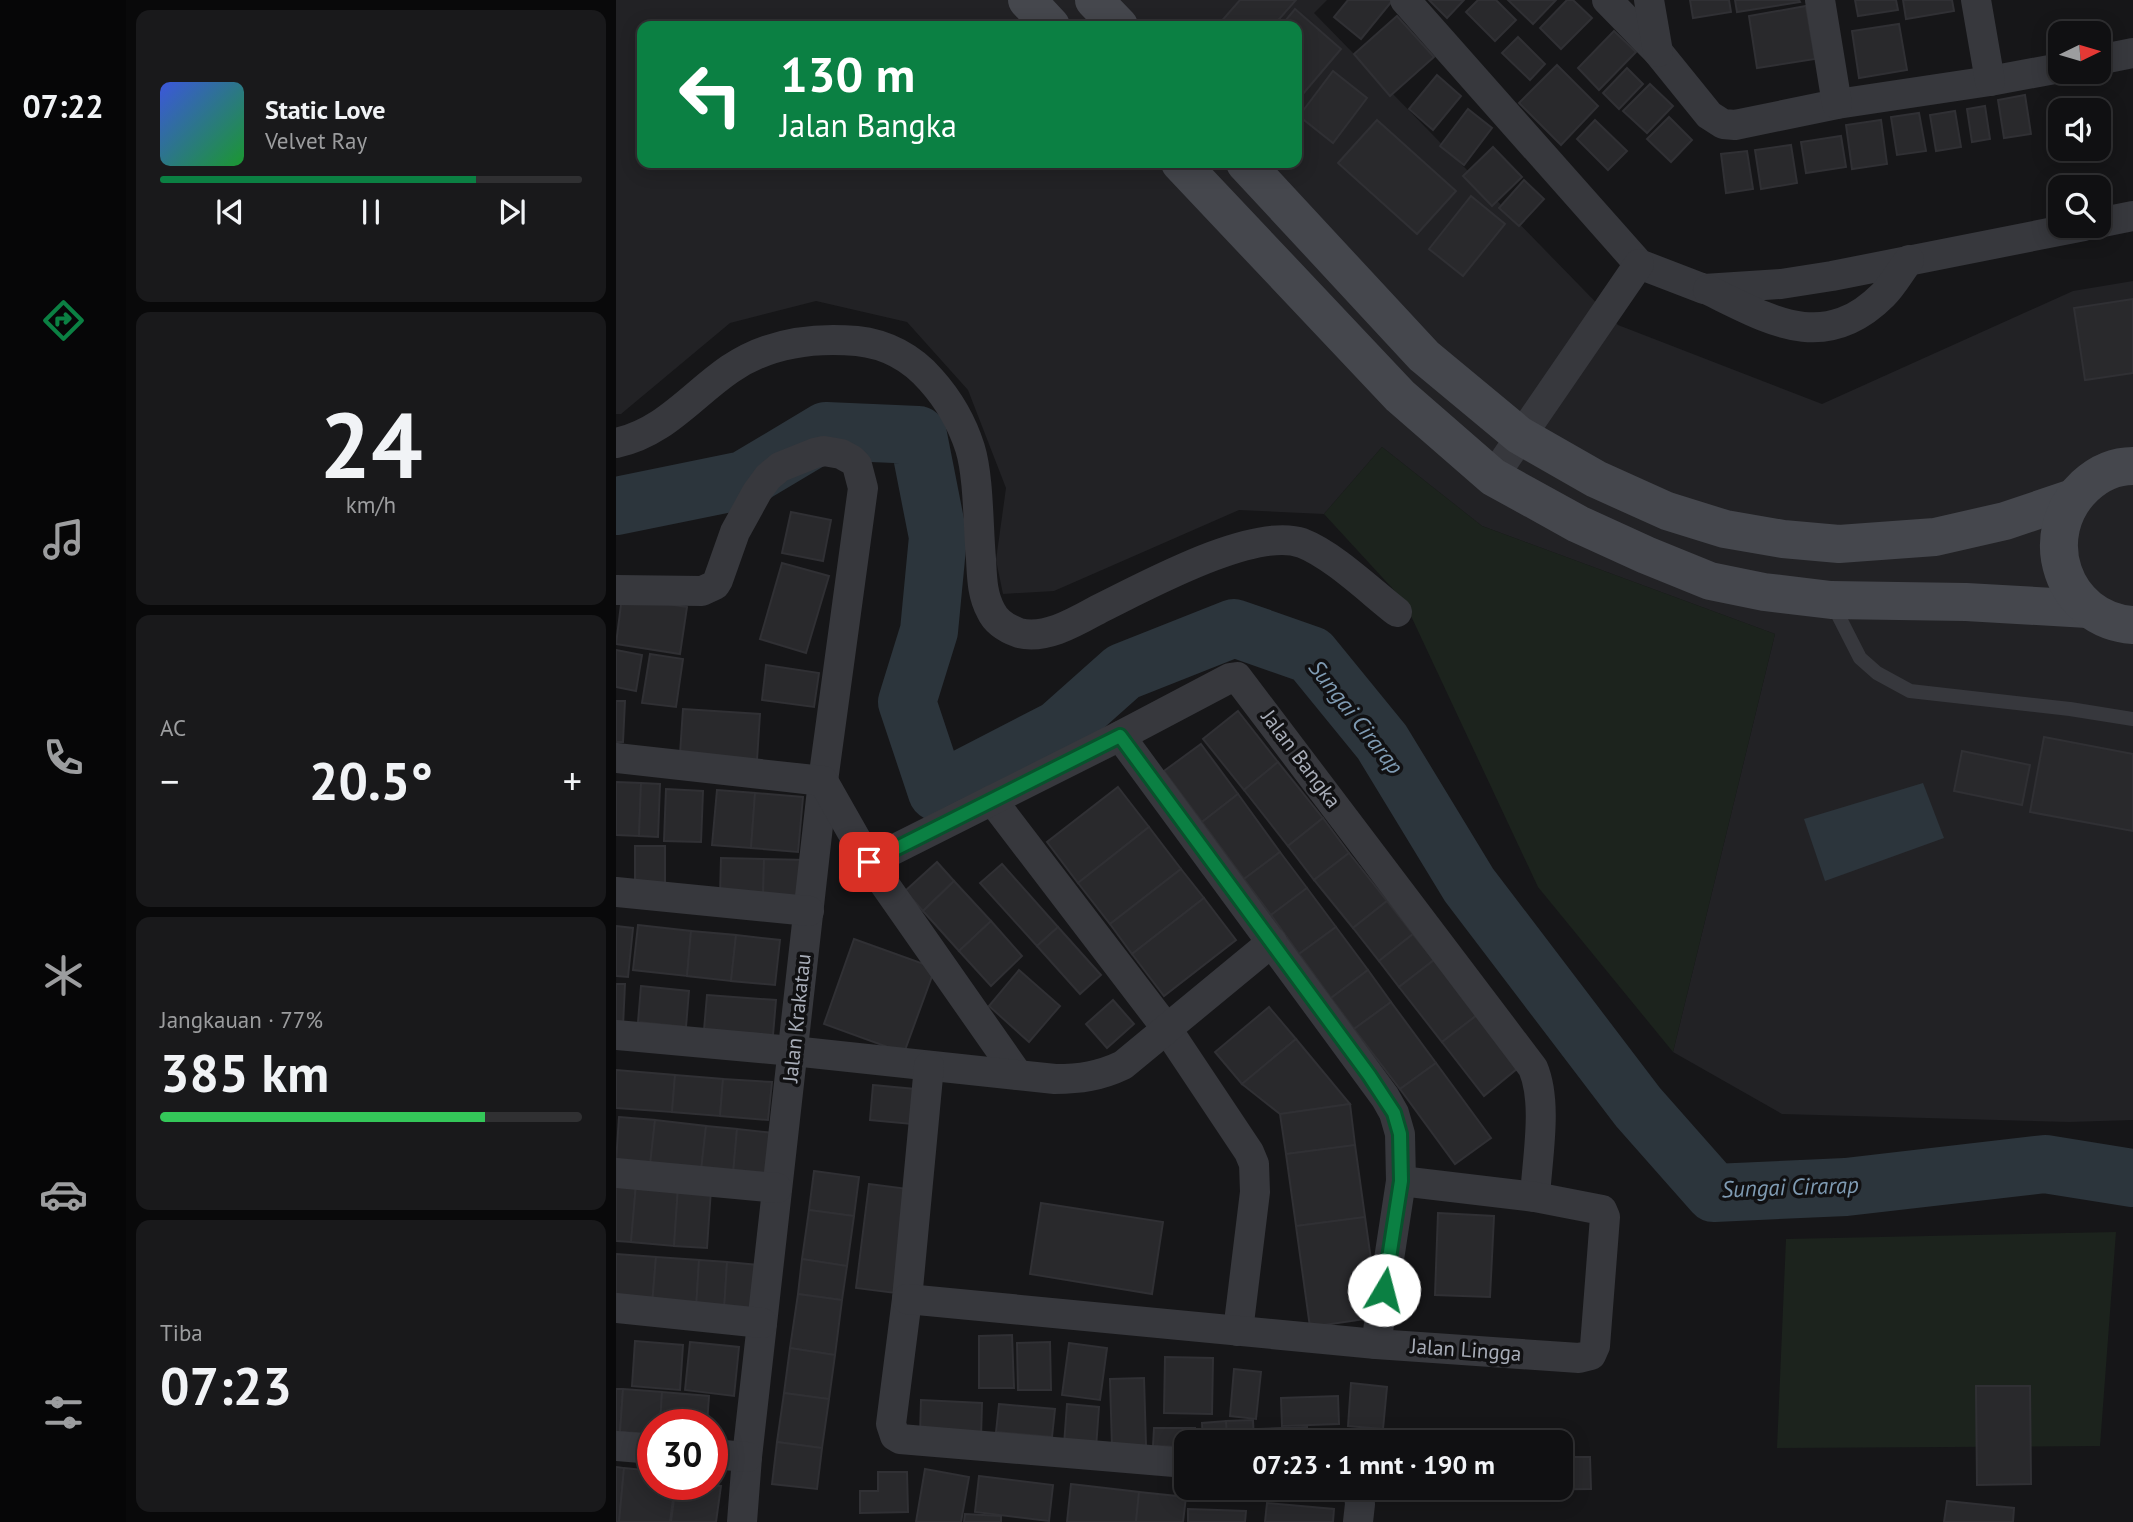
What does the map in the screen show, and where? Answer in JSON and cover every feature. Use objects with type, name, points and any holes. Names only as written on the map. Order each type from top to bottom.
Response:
[{"type":"street","points":[[1027,0],[1046,21]]},
{"type":"street","points":[[1094,0],[1114,21]]},
{"type":"street","points":[[1405,0],[1639,264],[1777,321],[1802,327],[1825,328],[1839,325],[1868,309],[1885,293],[1909,260]]},
{"type":"street","points":[[1607,0],[1658,52],[1709,115],[1723,124],[1735,125],[1837,104],[2048,70]]},
{"type":"street","points":[[1649,0],[1658,52]]},
{"type":"street","points":[[1820,0],[1837,104]]},
{"type":"street","points":[[1976,0],[1990,81]]},
{"type":"street","points":[[2111,57],[2133,53]]},
{"type":"street","points":[[1185,168],[1400,396],[1493,477],[1578,524],[1710,581],[1764,592],[1831,600],[1966,602],[2088,609]]},
{"type":"street","points":[[1250,168],[1424,356],[1519,435],[1596,479],[1667,512],[1725,528],[1783,539],[1839,544],[1935,537],[2005,521],[2073,498]]},
{"type":"street","points":[[2111,220],[2133,216]]},
{"type":"street","points":[[1704,289],[1781,284],[1832,276],[2048,233]]},
{"type":"street","points":[[1493,477],[1519,435],[1639,264]]},
{"type":"street","points":[[616,443],[633,440],[651,431],[731,368],[769,349],[804,340],[868,342],[896,352],[920,368],[944,395],[959,421],[971,449],[982,586],[991,613],[1009,629],[1022,634],[1032,634],[1061,628],[1170,574],[1244,546],[1283,539],[1302,543],[1324,554],[1397,612]]},
{"type":"street","name":"Jalan Krakatau","points":[[616,590],[702,591],[715,585],[735,532],[757,492],[780,467],[808,454],[833,452],[852,460],[860,474],[863,488],[860,516],[823,781],[742,1522]]},
{"type":"street","points":[[2133,466],[2123,466],[2095,477],[2073,498],[2060,526],[2059,556],[2068,585],[2088,609],[2117,624],[2133,625]]},
{"type":"street","name":"Jalan Bangka","points":[[869,862],[1230,678],[1237,677],[1533,1068],[1541,1101],[1535,1197]]},
{"type":"street","points":[[1120,736],[1385,1097],[1394,1113],[1400,1134],[1401,1181],[1376,1344]]},
{"type":"street","points":[[616,758],[823,781],[869,862],[1018,1075]]},
{"type":"street","points":[[992,800],[1167,1029],[1254,1164],[1255,1192],[1238,1331]]},
{"type":"street","points":[[616,892],[809,911]]},
{"type":"street","points":[[616,1035],[1079,1079],[1104,1074],[1123,1065],[1272,942]]},
{"type":"street","points":[[929,1066],[907,1299],[891,1424],[895,1436],[900,1439],[1174,1463]]},
{"type":"street","points":[[616,1173],[778,1188]]},
{"type":"street","name":"Jalan Lingga","points":[[907,1299],[1376,1344],[1579,1358],[1591,1355],[1595,1346],[1604,1214],[1602,1210],[1535,1197],[1401,1181]]},
{"type":"street","points":[[616,1308],[762,1323]]},
{"type":"street","points":[[616,1446],[637,1448]]},
{"type":"street","points":[[728,1455],[747,1457]]},
{"type":"street","points":[[1358,1522],[1360,1500]]},
{"type":"lane","points":[[1831,600],[1860,657],[1877,673],[1910,691],[2133,719]]},
{"type":"shaded area","points":[[616,0],[1327,0],[1314,13],[1618,325],[1822,404],[2073,291],[2133,281],[2133,1120],[2069,1122],[1782,1114],[1673,1052],[1775,634],[1482,526],[1382,447],[1324,514],[1239,510],[1054,591],[1003,594],[996,560],[1006,488],[968,390],[907,322],[816,301],[730,323],[621,414],[616,414]]},
{"type":"shaded area","points":[[1382,447],[1482,526],[1775,634],[1673,1052],[1538,887],[1404,601],[1324,514]]},
{"type":"shaded area","points":[[1923,783],[1944,838],[1825,881],[1804,819]]},
{"type":"shaded area","points":[[2116,1232],[2100,1446],[1777,1448],[1786,1239]]},
{"type":"building","points":[[1240,0],[1296,0],[1277,21],[1222,21]]},
{"type":"building","points":[[1348,0],[1392,1],[1361,39],[1334,17]]},
{"type":"building","points":[[1429,0],[1464,0],[1447,18]]},
{"type":"building","points":[[1478,0],[1496,0],[1516,20],[1495,41],[1466,12]]},
{"type":"building","points":[[1508,0],[1556,0],[1533,24]]},
{"type":"building","points":[[1567,0],[1573,0],[1592,18],[1561,49],[1540,28]]},
{"type":"building","points":[[1690,0],[1729,0],[1731,12],[1693,18]]},
{"type":"building","points":[[1735,0],[1799,0],[1800,2],[1737,12]]},
{"type":"building","points":[[1855,0],[1896,0],[1898,10],[1858,16]]},
{"type":"building","points":[[1903,0],[1952,0],[1954,11],[1906,19]]},
{"type":"building","points":[[1806,6],[1815,59],[1757,68],[1749,16]]},
{"type":"building","points":[[1295,9],[1341,49],[1302,95],[1302,21],[1285,21]]},
{"type":"building","points":[[1397,16],[1434,57],[1390,96],[1354,54]]},
{"type":"building","points":[[1899,24],[1907,70],[1859,78],[1852,31]]},
{"type":"building","points":[[1614,31],[1636,52],[1599,90],[1578,68]]},
{"type":"building","points":[[1518,37],[1545,64],[1530,80],[1502,53]]},
{"type":"building","points":[[1557,65],[1598,106],[1561,145],[1519,103]]},
{"type":"building","points":[[1627,68],[1643,84],[1619,109],[1603,93]]},
{"type":"building","points":[[1333,71],[1367,98],[1333,143],[1302,118],[1302,112]]},
{"type":"building","points":[[1437,75],[1461,96],[1433,130],[1409,109]]},
{"type":"building","points":[[1650,84],[1673,106],[1647,133],[1623,111]]},
{"type":"building","points":[[2025,95],[2031,134],[2004,138],[1998,100]]},
{"type":"building","points":[[1985,106],[1990,139],[1972,142],[1967,109]]},
{"type":"building","points":[[1468,109],[1492,128],[1464,165],[1440,146]]},
{"type":"building","points":[[1955,111],[1961,147],[1936,151],[1930,115]]},
{"type":"building","points":[[1919,113],[1926,151],[1897,155],[1891,117]]},
{"type":"building","points":[[1669,117],[1692,140],[1671,162],[1647,139]]},
{"type":"building","points":[[1377,120],[1456,191],[1417,234],[1338,163]]},
{"type":"building","points":[[1595,120],[1627,151],[1608,170],[1577,139]]},
{"type":"building","points":[[1881,120],[1887,164],[1852,169],[1846,125]]},
{"type":"building","points":[[1841,136],[1846,167],[1806,173],[1801,142]]},
{"type":"building","points":[[1791,145],[1797,183],[1761,189],[1755,150]]},
{"type":"building","points":[[1493,147],[1522,177],[1492,206],[1463,176]]},
{"type":"building","points":[[1747,151],[1753,189],[1726,193],[1721,154]]},
{"type":"building","points":[[1524,180],[1544,199],[1519,226],[1499,208]]},
{"type":"building","points":[[1471,196],[1505,224],[1463,276],[1429,249]]},
{"type":"building","points":[[2133,299],[2133,373],[2085,380],[2074,308]]},
{"type":"building","points":[[791,512],[831,520],[823,561],[782,553]]},
{"type":"building","points":[[782,563],[829,576],[806,653],[760,639]]},
{"type":"building","points":[[622,597],[687,607],[680,654],[616,644]]},
{"type":"building","points":[[616,650],[642,655],[636,691],[616,687]]},
{"type":"building","points":[[650,654],[683,659],[676,707],[642,703]]},
{"type":"building","points":[[766,665],[819,673],[814,707],[762,700]]},
{"type":"building","points":[[616,701],[625,701],[623,742],[616,742]]},
{"type":"building","points":[[683,709],[760,714],[757,760],[680,754]]},
{"type":"building","points":[[1238,711],[1278,762],[1244,790],[1203,739]]},
{"type":"building","points":[[2044,737],[2133,754],[2133,831],[2030,812]]},
{"type":"building","points":[[1201,744],[1238,794],[1202,822],[1164,771]]},
{"type":"building","points":[[1962,751],[2030,765],[2022,805],[1954,791]]},
{"type":"building","points":[[1278,762],[1323,818],[1288,846],[1244,790]]},
{"type":"building","points":[[616,782],[641,783],[639,836],[616,835]]},
{"type":"building","points":[[641,783],[660,784],[658,837],[639,836]]},
{"type":"building","points":[[1118,787],[1149,827],[1078,883],[1047,842]]},
{"type":"building","points":[[666,789],[703,791],[701,842],[664,841]]},
{"type":"building","points":[[717,790],[755,793],[751,848],[712,845]]},
{"type":"building","points":[[755,793],[803,797],[798,852],[751,848]]},
{"type":"building","points":[[1238,794],[1280,852],[1244,879],[1202,822]]},
{"type":"building","points":[[1323,818],[1349,853],[1314,880],[1288,846]]},
{"type":"building","points":[[1149,827],[1181,869],[1110,924],[1078,883]]},
{"type":"building","points":[[635,846],[665,846],[665,886],[635,886]]},
{"type":"building","points":[[1280,852],[1307,888],[1271,915],[1244,879]]},
{"type":"building","points":[[1349,853],[1387,901],[1353,928],[1314,880]]},
{"type":"building","points":[[721,858],[764,859],[763,897],[720,896]]},
{"type":"building","points":[[764,859],[806,860],[805,899],[763,897]]},
{"type":"building","points":[[937,862],[954,881],[923,911],[905,891]]},
{"type":"building","points":[[1002,864],[1058,927],[1037,946],[980,883]]},
{"type":"building","points":[[1181,869],[1204,898],[1132,954],[1110,924]]},
{"type":"building","points":[[954,881],[991,921],[959,951],[923,911]]},
{"type":"building","points":[[1307,888],[1336,927],[1299,954],[1271,915]]},
{"type":"building","points":[[1204,898],[1236,940],[1164,996],[1132,954]]},
{"type":"building","points":[[1387,901],[1413,934],[1379,961],[1353,928]]},
{"type":"building","points":[[991,921],[1022,956],[991,986],[959,951]]},
{"type":"building","points":[[638,925],[691,931],[687,976],[633,970]]},
{"type":"building","points":[[616,926],[633,928],[628,977],[616,976]]},
{"type":"building","points":[[1058,927],[1101,975],[1080,994],[1037,946]]},
{"type":"building","points":[[1336,927],[1368,970],[1331,998],[1299,954]]},
{"type":"building","points":[[691,931],[736,935],[731,981],[687,976]]},
{"type":"building","points":[[1413,934],[1434,960],[1399,987],[1379,961]]},
{"type":"building","points":[[736,935],[780,940],[775,985],[731,981]]},
{"type":"building","points":[[854,939],[935,968],[904,1053],[824,1024]]},
{"type":"building","points":[[1434,960],[1477,1015],[1442,1042],[1399,987]]},
{"type":"building","points":[[1019,970],[1060,1006],[1029,1042],[989,1006]]},
{"type":"building","points":[[1368,970],[1391,1002],[1354,1029],[1331,998]]},
{"type":"building","points":[[616,984],[625,984],[623,1026],[616,1026]]},
{"type":"building","points":[[641,986],[689,991],[686,1027],[638,1022]]},
{"type":"building","points":[[707,995],[776,1000],[773,1035],[704,1030]]},
{"type":"building","points":[[1113,1000],[1134,1024],[1107,1048],[1086,1024]]},
{"type":"building","points":[[1391,1002],[1436,1063],[1400,1089],[1354,1029]]},
{"type":"building","points":[[1269,1007],[1296,1039],[1242,1084],[1215,1052]]},
{"type":"building","points":[[1477,1015],[1518,1068],[1484,1096],[1442,1042]]},
{"type":"building","points":[[1296,1039],[1350,1104],[1280,1114],[1242,1084]]},
{"type":"building","points":[[1436,1063],[1491,1138],[1455,1164],[1400,1089]]},
{"type":"building","points":[[616,1070],[675,1075],[672,1112],[616,1108]]},
{"type":"building","points":[[675,1075],[723,1079],[720,1116],[672,1112]]},
{"type":"building","points":[[723,1079],[772,1082],[768,1120],[720,1116]]},
{"type":"building","points":[[873,1085],[915,1089],[912,1124],[870,1120]]},
{"type":"building","points":[[1350,1104],[1355,1145],[1286,1154],[1280,1114]]},
{"type":"building","points":[[619,1117],[655,1120],[650,1165],[616,1162]]},
{"type":"building","points":[[655,1120],[706,1126],[701,1171],[650,1165]]},
{"type":"building","points":[[706,1126],[737,1129],[733,1174],[701,1171]]},
{"type":"building","points":[[737,1129],[774,1133],[770,1178],[733,1174]]},
{"type":"building","points":[[1355,1145],[1365,1217],[1296,1226],[1286,1154]]},
{"type":"building","points":[[814,1171],[859,1177],[854,1216],[809,1210]]},
{"type":"building","points":[[616,1182],[636,1184],[631,1242],[616,1241]]},
{"type":"building","points":[[636,1184],[678,1187],[674,1246],[631,1242]]},
{"type":"building","points":[[869,1184],[916,1190],[903,1294],[856,1288]]},
{"type":"building","points":[[678,1187],[711,1189],[707,1248],[674,1246]]},
{"type":"building","points":[[1041,1203],[1163,1222],[1152,1294],[1030,1274]]},
{"type":"building","points":[[809,1210],[854,1216],[847,1266],[802,1259]]},
{"type":"building","points":[[1438,1213],[1494,1216],[1490,1297],[1435,1295]]},
{"type":"building","points":[[1365,1217],[1379,1317],[1310,1327],[1296,1226]]},
{"type":"building","points":[[616,1254],[656,1257],[652,1305],[616,1303]]},
{"type":"building","points":[[656,1257],[699,1260],[696,1309],[652,1305]]},
{"type":"building","points":[[802,1259],[847,1266],[842,1300],[798,1294]]},
{"type":"building","points":[[699,1260],[727,1262],[724,1310],[696,1309]]},
{"type":"building","points":[[727,1262],[758,1265],[754,1313],[724,1310]]},
{"type":"building","points":[[798,1294],[842,1300],[835,1355],[790,1348]]},
{"type":"building","points":[[1012,1335],[1014,1388],[979,1388],[979,1336]]},
{"type":"building","points":[[635,1341],[683,1345],[680,1390],[632,1386]]},
{"type":"building","points":[[690,1342],[739,1347],[734,1396],[685,1390]]},
{"type":"building","points":[[1050,1342],[1051,1390],[1018,1390],[1017,1343]]},
{"type":"building","points":[[1069,1343],[1107,1348],[1100,1400],[1062,1395]]},
{"type":"building","points":[[790,1348],[835,1355],[829,1399],[784,1393]]},
{"type":"building","points":[[1165,1357],[1213,1358],[1212,1414],[1164,1413]]},
{"type":"building","points":[[1234,1369],[1261,1372],[1256,1419],[1230,1416]]},
{"type":"building","points":[[1144,1378],[1146,1446],[1112,1447],[1110,1379]]},
{"type":"building","points":[[1351,1383],[1387,1387],[1383,1429],[1348,1426]]},
{"type":"building","points":[[1976,1386],[2030,1386],[2031,1484],[1977,1485]]},
{"type":"building","points":[[616,1389],[623,1389],[620,1432],[616,1432]]},
{"type":"building","points":[[623,1389],[662,1392],[661,1409],[637,1409],[637,1433],[620,1432]]},
{"type":"building","points":[[662,1392],[709,1396],[708,1409],[661,1409]]},
{"type":"building","points":[[784,1393],[829,1399],[822,1448],[777,1442]]},
{"type":"building","points":[[1338,1396],[1339,1424],[1282,1426],[1281,1398]]},
{"type":"building","points":[[921,1400],[982,1403],[981,1438],[920,1435]]},
{"type":"building","points":[[999,1404],[1055,1409],[1052,1437],[996,1432]]},
{"type":"building","points":[[1067,1404],[1099,1407],[1096,1448],[1064,1445]]},
{"type":"building","points":[[1253,1420],[1253,1430],[1226,1430],[1226,1421]]},
{"type":"building","points":[[1226,1421],[1226,1430],[1202,1430],[1202,1423]]},
{"type":"building","points":[[1307,1427],[1307,1430],[1259,1429]]},
{"type":"building","points":[[1154,1428],[1195,1428],[1174,1430],[1174,1447],[1153,1446]]},
{"type":"building","points":[[1314,1429],[1353,1429],[1353,1430]]},
{"type":"building","points":[[777,1442],[822,1448],[817,1489],[772,1484]]},
{"type":"building","points":[[1573,1457],[1590,1457],[1591,1489],[1573,1489]]},
{"type":"building","points":[[616,1467],[624,1468],[619,1522],[616,1522]]},
{"type":"building","points":[[624,1468],[637,1469],[637,1500],[673,1500],[670,1522],[619,1522]]},
{"type":"building","points":[[925,1469],[969,1477],[961,1522],[916,1522]]},
{"type":"building","points":[[878,1472],[907,1472],[908,1512],[860,1513],[860,1491],[878,1491]]},
{"type":"building","points":[[979,1476],[1053,1485],[1049,1521],[975,1512]]},
{"type":"building","points":[[1071,1484],[1139,1492],[1136,1522],[1067,1522]]},
{"type":"building","points":[[1139,1492],[1174,1496],[1174,1500],[1186,1500],[1183,1522],[1136,1522]]},
{"type":"building","points":[[674,1500],[719,1500],[716,1522],[671,1522]]},
{"type":"building","points":[[1947,1501],[2014,1508],[2013,1522],[1944,1522]]},
{"type":"building","points":[[1267,1503],[1334,1509],[1333,1522],[1265,1522]]},
{"type":"building","points":[[1188,1509],[1246,1511],[1245,1522],[1188,1522]]},
{"type":"building","points":[[965,1514],[1001,1516],[1001,1522],[964,1522]]},
{"type":"waterway","name":"Sungai Cirarap","points":[[616,506],[744,480],[826,431],[918,435],[938,537],[929,631],[907,702],[937,792],[1059,729],[1123,672],[1234,628],[1311,655],[1382,742],[1469,885],[1638,1107],[1714,1193],[1846,1187],[2045,1164],[2133,1178]]},
{"type":"route","points":[[869,862],[1120,736],[1385,1097],[1394,1113],[1400,1134],[1401,1181],[1384,1290]]}]
